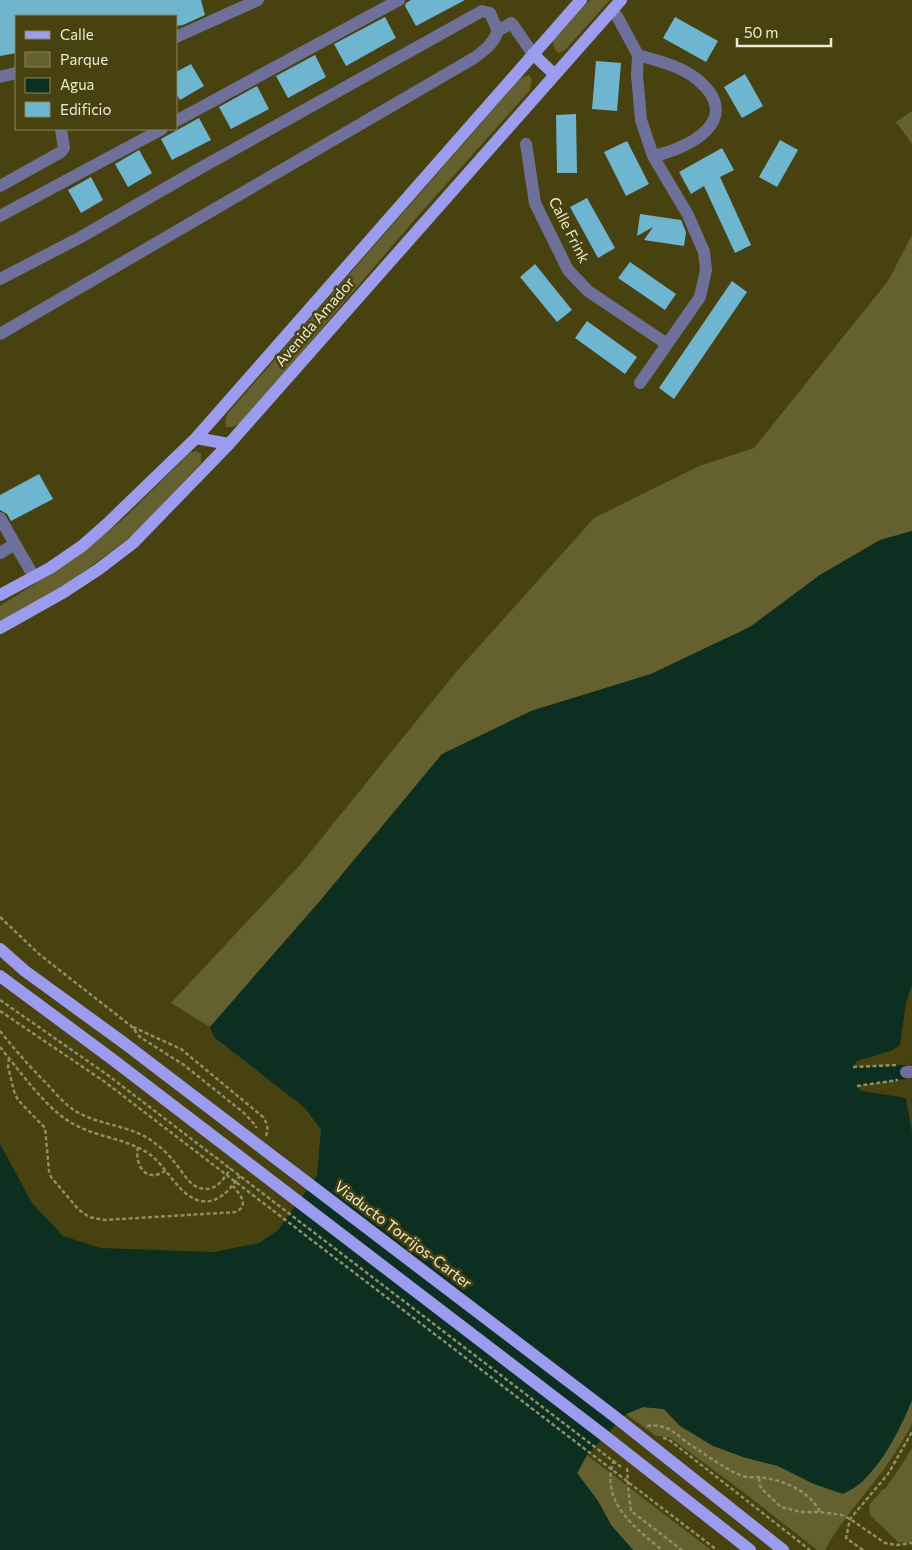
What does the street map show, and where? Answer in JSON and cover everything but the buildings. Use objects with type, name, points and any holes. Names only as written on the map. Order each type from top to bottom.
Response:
[{"type":"main road","name":"Avenida Amador","points":[[0,595],[34,577],[82,546],[196,438],[582,0]]},
{"type":"main road","name":"Avenida Amador","points":[[0,628],[58,596],[99,569],[133,543],[229,444],[621,0]]},
{"type":"main road","points":[[533,54],[555,75]]},
{"type":"main road","points":[[196,438],[229,444]]},
{"type":"main road","name":"Viaducto Torrijos-Carter","points":[[0,949],[25,971],[124,1043],[614,1416],[783,1550]]},
{"type":"main road","points":[[0,976],[112,1059],[601,1433],[750,1550]]},
{"type":"street","points":[[178,36],[240,4],[258,0]]},
{"type":"street","points":[[178,120],[399,0]]},
{"type":"street","points":[[612,10],[638,55],[637,75],[641,120],[653,156],[688,215],[704,252],[706,270],[700,297],[640,382]]},
{"type":"street","points":[[0,279],[81,237],[482,11],[490,14],[498,31]]},
{"type":"street","points":[[0,334],[474,58],[489,47],[498,31],[510,23],[518,30],[533,54]]},
{"type":"street","points":[[638,55],[676,67],[697,80],[712,96],[716,109],[713,123],[704,134],[670,152],[653,156]]},
{"type":"street","points":[[0,77],[15,73]]},
{"type":"street","points":[[0,186],[61,152],[64,148],[61,130]]},
{"type":"street","points":[[0,216],[160,130]]},
{"type":"street","name":"Calle Frink","points":[[526,144],[535,203],[568,270],[588,291],[667,344]]},
{"type":"street","points":[[0,518],[34,577]]},
{"type":"street","points":[[0,553],[15,544]]},
{"type":"path","points":[[0,918],[39,954],[131,1026],[140,1036],[184,1065],[244,1114],[256,1126],[256,1132]]},
{"type":"path","points":[[0,1000],[109,1076],[632,1474]]},
{"type":"path","points":[[0,1011],[105,1082],[717,1550]]},
{"type":"path","points":[[131,1026],[181,1049],[237,1095],[262,1117],[267,1124],[268,1132],[264,1140]]},
{"type":"path","points":[[0,1031],[21,1058],[58,1096],[75,1110],[89,1117],[136,1133],[156,1144],[175,1162],[194,1186],[205,1189],[215,1187],[223,1180],[234,1164]]},
{"type":"path","points":[[0,1047],[59,1114],[86,1130],[138,1147],[159,1161],[189,1197],[201,1201],[210,1201],[221,1197],[233,1186],[243,1170]]},
{"type":"path","points":[[9,1058],[8,1067],[18,1100],[44,1128],[51,1177],[78,1209],[89,1217],[104,1220],[236,1212],[241,1208],[243,1198],[233,1186]]},
{"type":"path","points":[[854,1067],[904,1072]]},
{"type":"path","points":[[857,1086],[904,1072]]},
{"type":"path","points":[[105,1082],[109,1076]]},
{"type":"path","points":[[138,1147],[137,1160],[142,1170],[149,1174],[157,1175],[167,1170]]},
{"type":"path","points":[[863,1550],[846,1538],[850,1519],[888,1474],[912,1432]]},
{"type":"path","points":[[758,1477],[760,1486],[781,1507],[801,1512],[842,1515],[885,1542],[897,1544],[912,1543]]},
{"type":"green space","points":[[590,0],[610,0],[564,51],[558,53],[554,48],[553,41]]},
{"type":"green space","points":[[529,75],[532,80],[530,90],[416,218],[242,422],[232,427],[226,427],[225,421],[228,413],[521,78]]},
{"type":"green space","points":[[912,111],[912,144],[896,122]]},
{"type":"green space","points":[[912,235],[912,531],[880,540],[820,575],[750,627],[651,674],[531,711],[367,844],[210,1027],[171,1003],[299,866],[456,672],[594,518],[699,466],[754,448],[888,281]]},
{"type":"green space","points":[[196,451],[201,454],[201,463],[133,535],[52,595],[0,622],[0,606],[74,559],[122,520],[190,453]]},
{"type":"green space","points":[[912,1400],[912,1423],[908,1431],[883,1471],[843,1522],[825,1550],[817,1550],[669,1437],[656,1436],[626,1414],[643,1407],[664,1409],[680,1426],[743,1457],[778,1466],[814,1484],[904,1419]]},
{"type":"green space","points":[[912,1448],[912,1543],[898,1542],[870,1515],[869,1505],[885,1489]]},
{"type":"green space","points":[[587,1455],[711,1550],[633,1550],[611,1525],[598,1501],[577,1473]]},
{"type":"water","points":[[912,531],[912,1062],[906,1065],[907,1079],[912,1080],[912,1400],[892,1443],[879,1463],[863,1481],[843,1494],[814,1484],[778,1466],[743,1457],[713,1446],[680,1426],[664,1409],[643,1407],[626,1414],[587,1455],[577,1473],[598,1501],[611,1525],[633,1550],[0,1550],[0,1144],[32,1203],[63,1236],[100,1248],[214,1252],[259,1243],[278,1230],[317,1176],[321,1130],[305,1108],[214,1037],[210,1027],[320,901],[442,754],[531,711],[651,674],[750,627],[820,575],[880,540]]},
{"type":"pier","points":[[912,985],[912,1062],[908,1064],[912,1064],[908,1066],[912,1077],[912,1133],[906,1098],[862,1091],[857,1086],[906,1079],[906,1065],[853,1067],[857,1061],[893,1050],[900,1045],[906,1003]]}]
